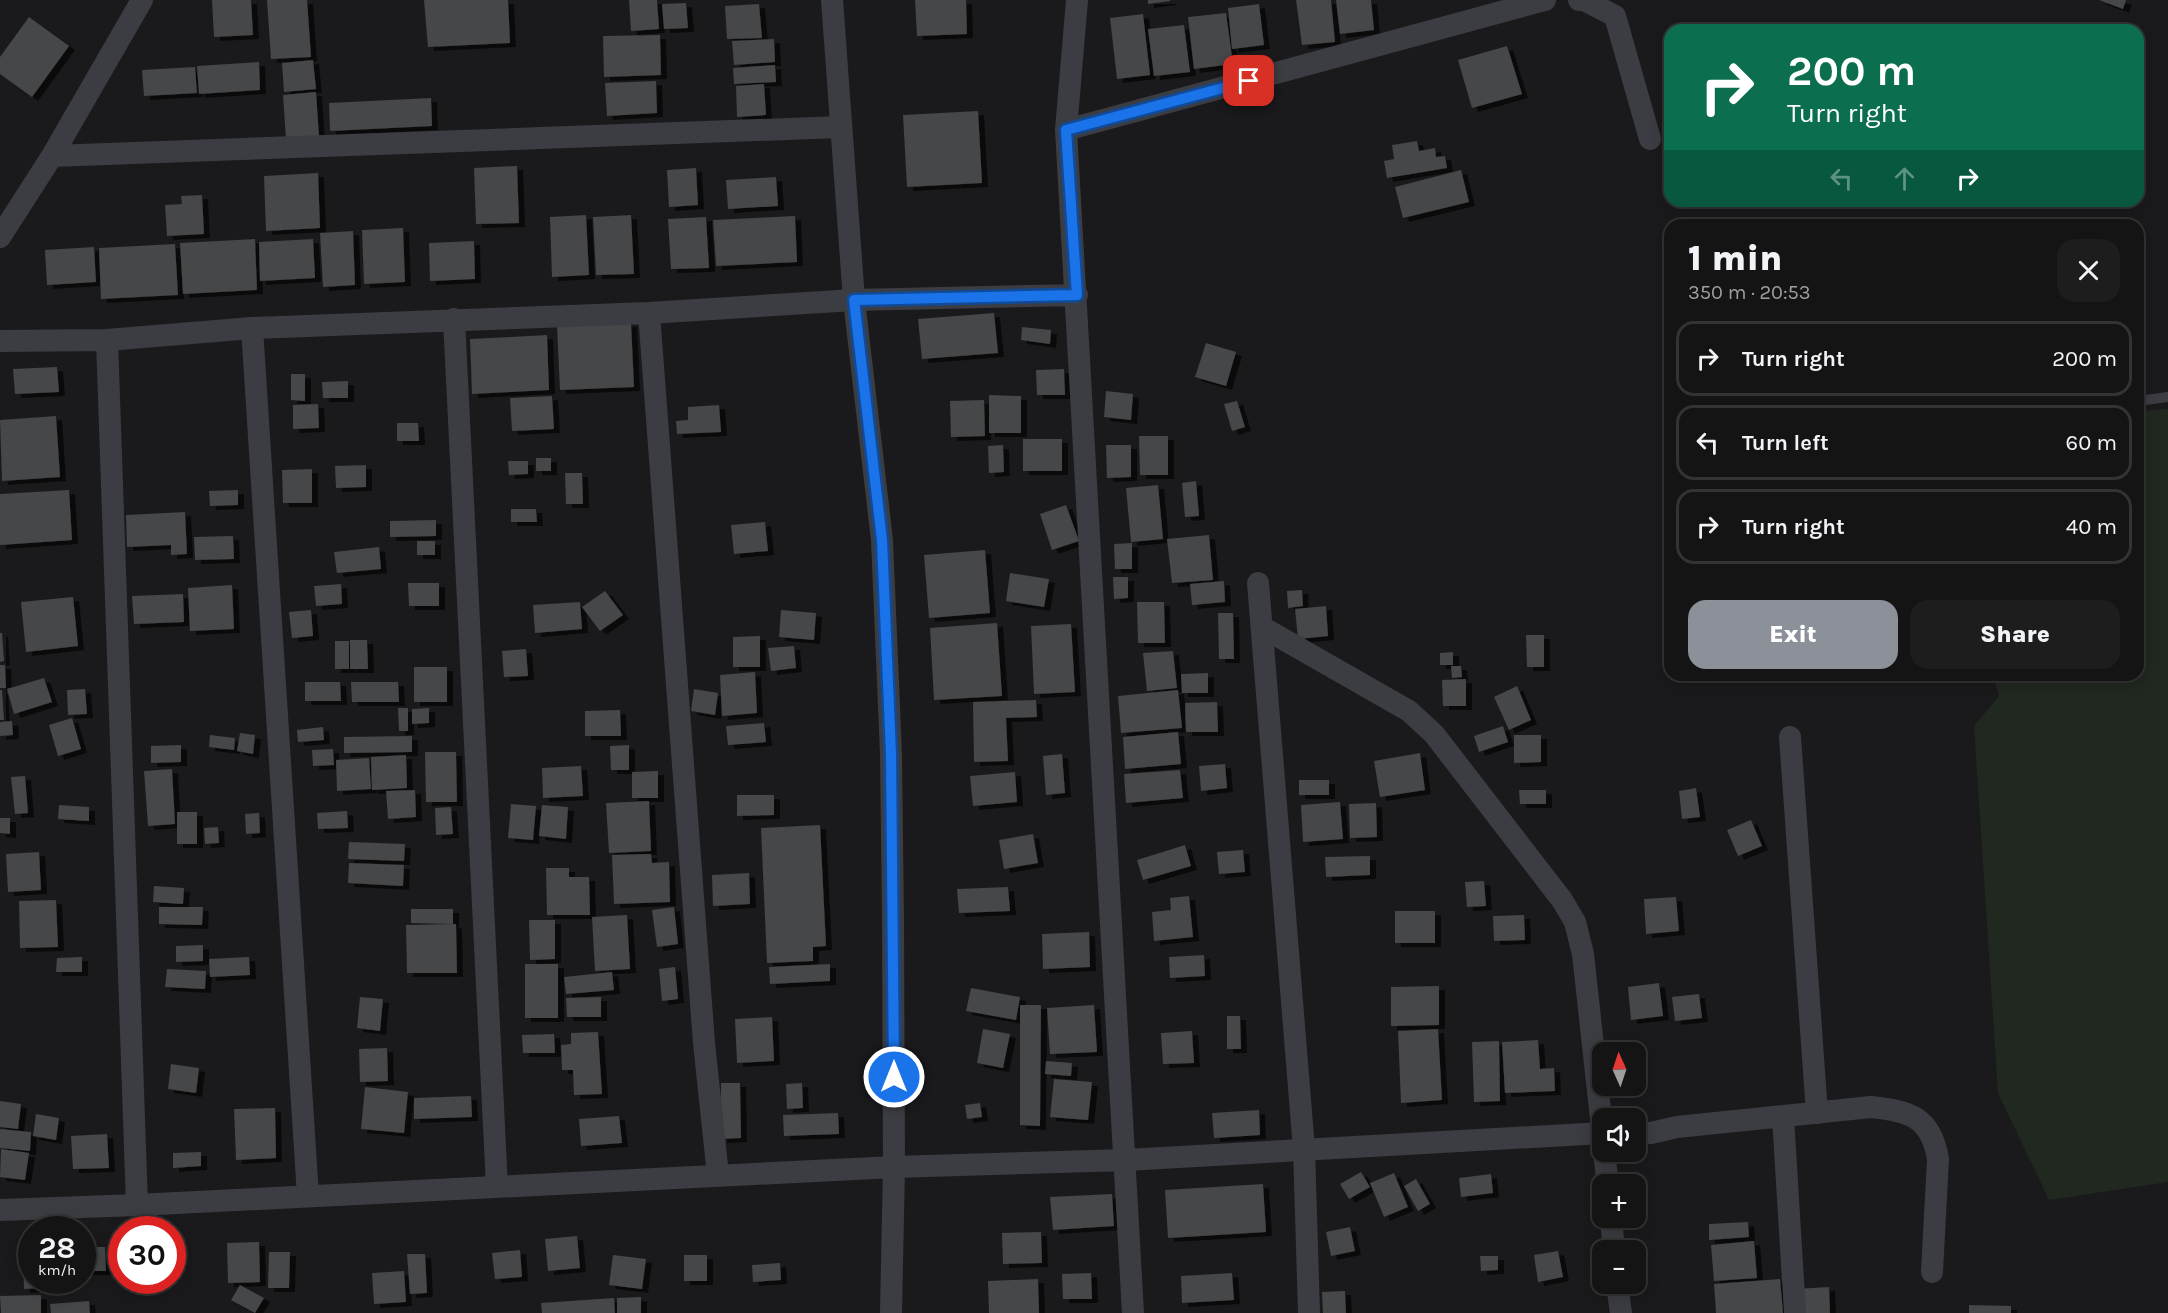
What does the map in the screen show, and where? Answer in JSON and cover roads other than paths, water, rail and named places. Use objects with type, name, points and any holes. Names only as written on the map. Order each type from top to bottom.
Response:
[{"type":"street","points":[[832,0],[854,300],[882,540],[891,766],[894,1167],[891,1313]]},
{"type":"street","points":[[1077,0],[1066,130],[1133,1313]]},
{"type":"street","points":[[1066,130],[1545,0]]},
{"type":"street","points":[[1579,0],[1584,0],[1616,16],[1650,139]]},
{"type":"street","points":[[0,237],[52,156],[136,2]]},
{"type":"street","points":[[52,156],[841,127]]},
{"type":"street","points":[[0,340],[107,340],[252,328],[649,313],[854,300],[1077,295]]},
{"type":"street","points":[[649,313],[704,1043],[718,1175]]},
{"type":"street","points":[[454,320],[498,1186]]},
{"type":"street","points":[[252,328],[308,1197]]},
{"type":"street","points":[[107,340],[137,1205]]},
{"type":"street","points":[[1258,583],[1304,1149],[1309,1313]]},
{"type":"street","points":[[1262,627],[1409,711],[1434,734],[1562,900],[1575,922],[1583,954],[1600,1108]]},
{"type":"street","points":[[1790,737],[1817,1113]]},
{"type":"street","points":[[1646,1133],[1677,1127],[1871,1107],[1902,1110],[1923,1123],[1936,1145],[1938,1159],[1932,1272]]},
{"type":"street","points":[[1783,1117],[1795,1313]]},
{"type":"street","points":[[0,1210],[308,1197],[894,1167],[1126,1160],[1592,1131]]},
{"type":"street","points":[[1618,1294],[1620,1313]]},
{"type":"lane","points":[[2144,400],[2168,397]]}]
